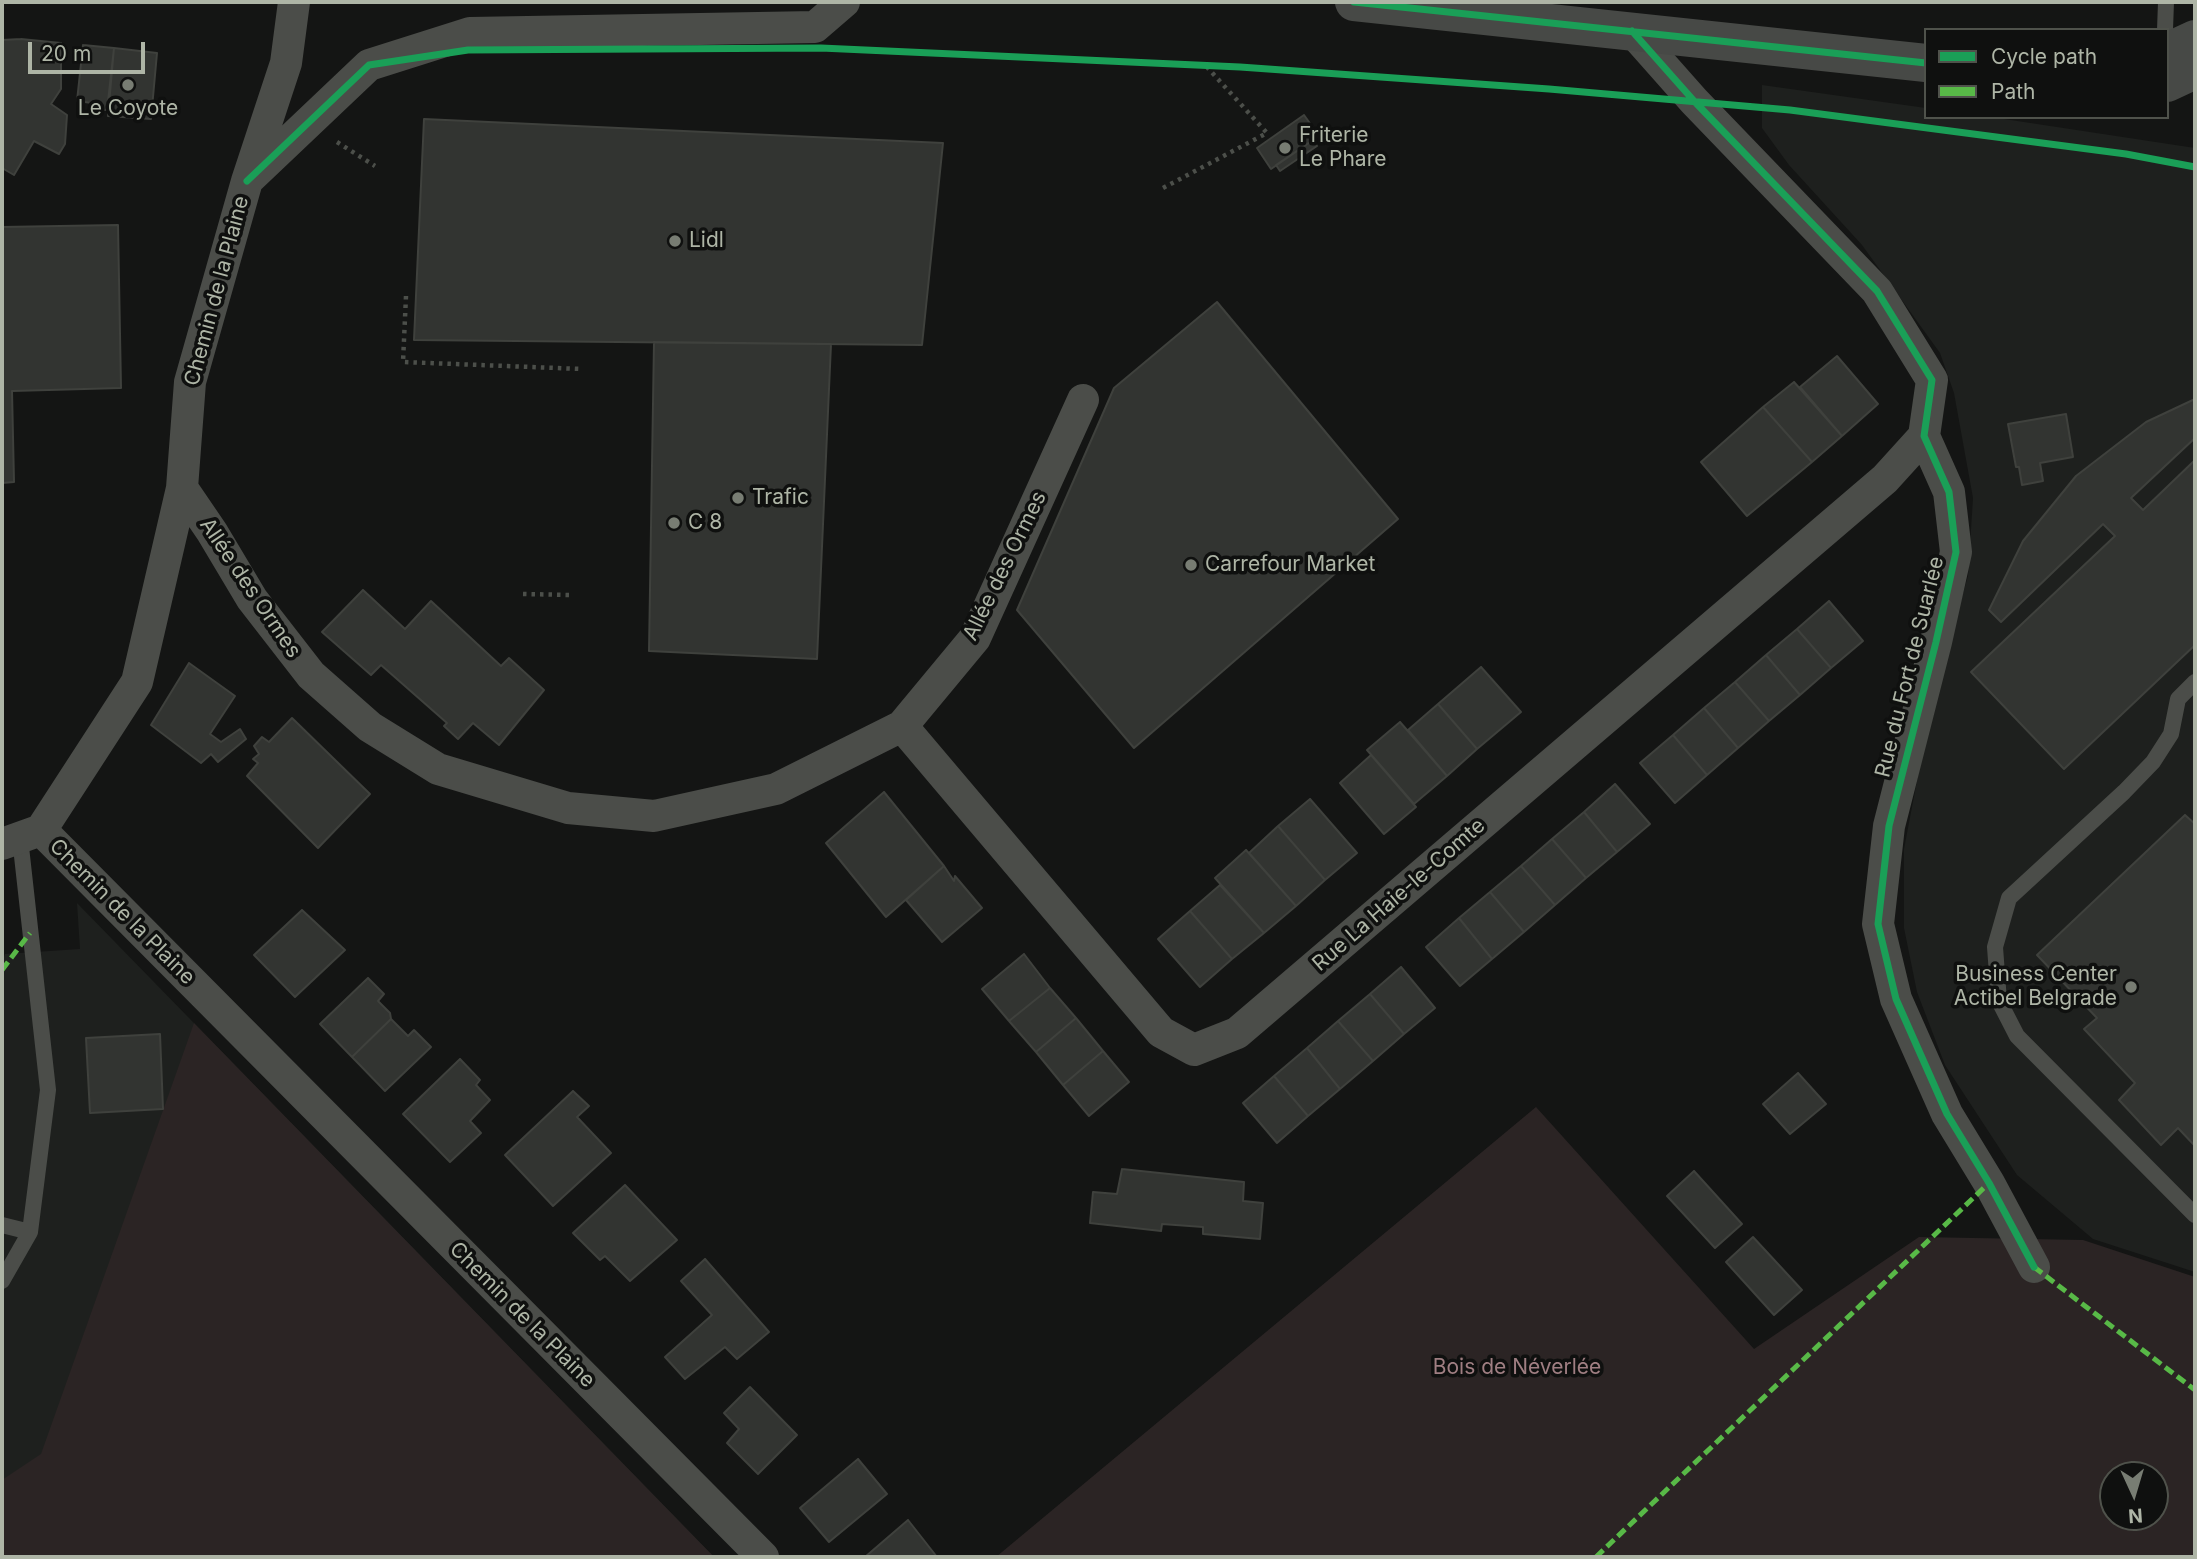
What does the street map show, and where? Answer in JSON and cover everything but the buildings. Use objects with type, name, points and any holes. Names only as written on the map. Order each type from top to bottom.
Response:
[{"type":"main road","points":[[1354,2],[1924,63]]},
{"type":"main road","points":[[2169,50],[2195,39]]},
{"type":"main road","points":[[2169,82],[2195,70]]},
{"type":"main road","points":[[2169,94],[2195,98]]},
{"type":"street","name":"Chemin de la Plaine","points":[[294,2],[286,62],[247,181],[190,382],[182,488],[137,682],[21,837],[763,1557]]},
{"type":"street","points":[[247,181],[369,65],[444,40],[470,33],[815,27],[844,2]]},
{"type":"street","points":[[1632,31],[1695,101],[1877,291],[1932,380],[1924,436]]},
{"type":"street","name":"Allée des Ormes","points":[[182,488],[252,599],[311,675],[370,727],[438,768],[568,808],[654,816],[776,789],[902,726],[975,638],[1083,400]]},
{"type":"street","name":"Rue La Haie-le-Comte","points":[[902,726],[1161,1032],[1194,1050],[1237,1033],[1885,479],[1924,436]]},
{"type":"street","name":"Rue du Fort de Suarlée","points":[[1924,436],[1949,492],[1956,552],[1889,825],[1878,924],[1896,999],[1947,1114],[1989,1183],[2034,1268]]},
{"type":"lane","points":[[2165,28],[2166,2]]},
{"type":"lane","points":[[2195,682],[2178,699],[2171,734],[2153,762],[2009,898],[1995,947],[2000,1001],[2017,1036],[2195,1215]]},
{"type":"lane","points":[[2,1281],[30,1232],[48,1090],[21,837]]},
{"type":"lane","points":[[2,1225],[30,1232]]},
{"type":"path","points":[[1192,66],[1217,67]]},
{"type":"path","points":[[1163,188],[1267,134],[1206,66]]},
{"type":"path","points":[[405,296],[403,362],[582,369]]},
{"type":"path","points":[[523,594],[570,595]]},
{"type":"shaded area","points":[[1762,85],[1924,108],[1924,119],[2004,119],[2195,148],[2195,1272],[2093,1239],[2017,1175],[1945,1065],[1917,992],[1904,928],[1904,849],[1933,697],[1968,576],[1973,498],[1954,393],[1940,353],[1862,245],[1789,165],[1762,128]]},
{"type":"shaded area","points":[[77,903],[714,1557],[2,1557],[2,963],[5,954],[80,949]]},
{"type":"green space","points":[[194,1023],[714,1557],[2,1557],[2,1480],[41,1454]]},
{"type":"green space","name":"Bois de Néverlée","points":[[1536,1107],[1754,1349],[1919,1237],[2083,1240],[2195,1277],[2195,1557],[996,1557]]},
{"type":"marked path","points":[[2,970],[30,933]]},
{"type":"marked path","points":[[1596,1557],[1989,1183]]},
{"type":"marked path","points":[[2034,1267],[2195,1390]]},
{"type":"cycle path","points":[[1354,2],[1924,63]]},
{"type":"cycle path","points":[[1632,31],[1694,101],[1877,291],[1932,380],[1924,436],[1949,492],[1956,552],[1889,826],[1878,924],[1896,999],[1947,1114],[1989,1183],[2034,1267]]},
{"type":"cycle path","points":[[247,181],[369,65],[468,50],[821,48],[1240,67],[1549,89],[1790,110],[2126,154],[2195,167]]},
{"type":"place","name":"Le Coyote","points":[[128,85]]},
{"type":"place","name":"Friterie Le Phare","points":[[1285,148]]},
{"type":"place","name":"Lidl","points":[[675,241]]},
{"type":"place","name":"Trafic","points":[[738,498]]},
{"type":"place","name":"C 8","points":[[674,523]]},
{"type":"place","name":"Carrefour Market","points":[[1191,565]]},
{"type":"place","name":"Business Center Actibel Belgrade","points":[[2131,987]]}]
